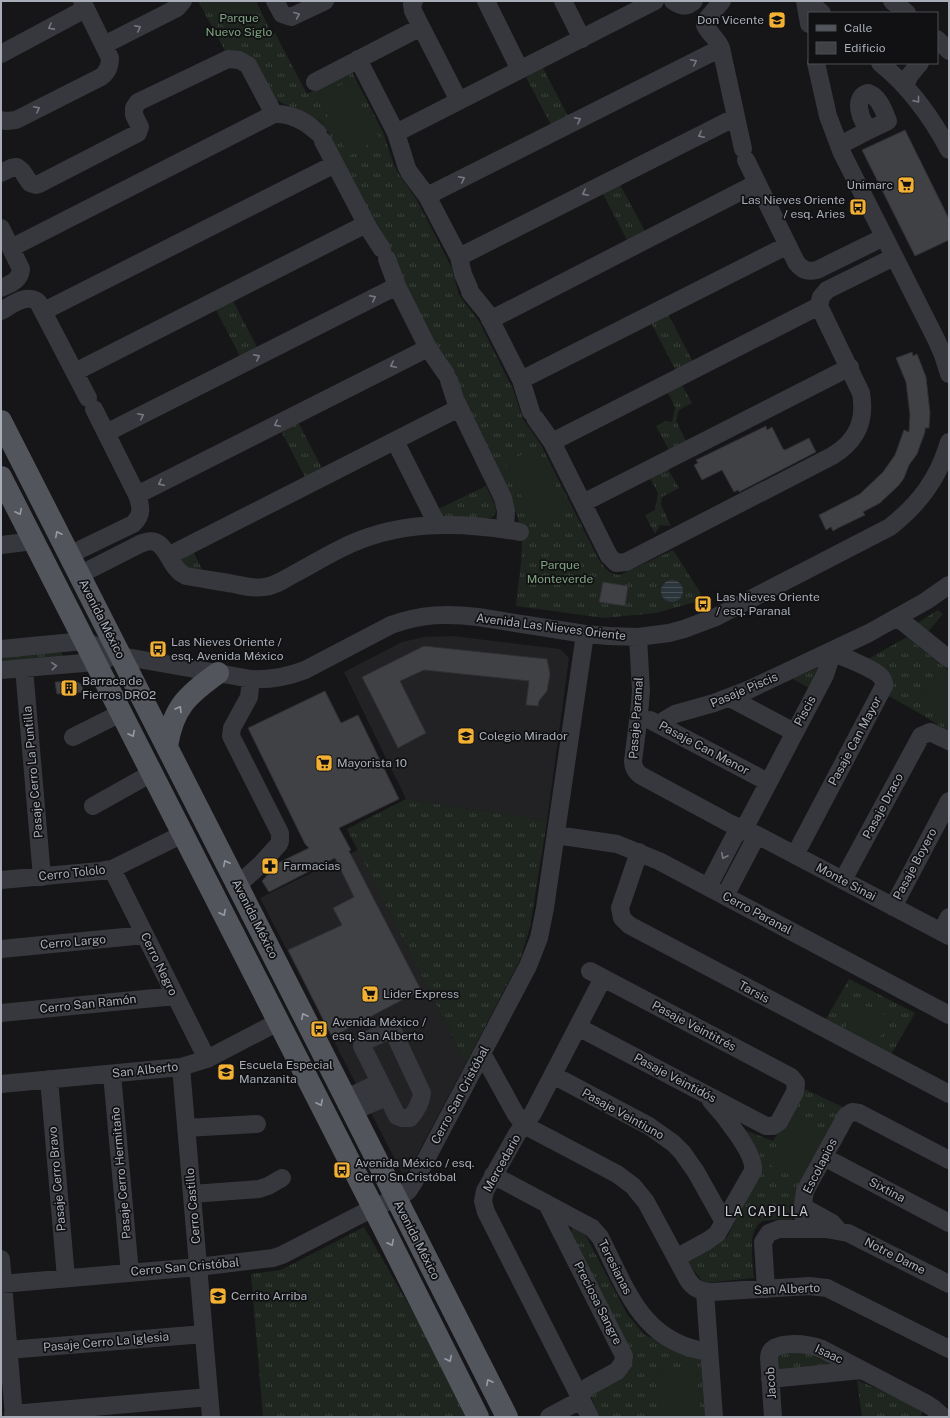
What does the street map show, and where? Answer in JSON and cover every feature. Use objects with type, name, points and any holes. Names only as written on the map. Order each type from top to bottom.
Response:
[{"type":"main road","name":"Avenida México","points":[[1,422],[238,885],[506,1417]]},
{"type":"main road","name":"Avenida México","points":[[1,477],[478,1417]]},
{"type":"main road","points":[[167,746],[172,722],[182,704],[195,690],[218,673]]},
{"type":"main road","points":[[336,1135],[340,1142],[346,1146],[354,1147],[361,1144],[365,1137]]},
{"type":"street","points":[[104,45],[177,8],[183,1]]},
{"type":"street","points":[[275,1],[282,14],[291,18],[325,1]]},
{"type":"street","points":[[414,1],[412,8],[459,101]]},
{"type":"street","points":[[486,1],[520,70]]},
{"type":"street","points":[[563,1],[582,38]]},
{"type":"street","points":[[396,133],[655,1]]},
{"type":"street","points":[[673,1],[684,6],[688,6],[694,1]]},
{"type":"street","points":[[722,1],[707,19],[705,25],[719,42],[721,48],[745,154],[799,266],[807,271],[817,270],[884,237]]},
{"type":"street","points":[[804,1],[808,19]]},
{"type":"street","points":[[808,1],[821,12]]},
{"type":"street","points":[[892,1],[906,12]]},
{"type":"street","points":[[1,54],[83,5],[104,45],[110,58],[110,63],[105,74],[16,120],[1,120]]},
{"type":"street","points":[[315,82],[421,27]]},
{"type":"street","points":[[427,196],[721,48]]},
{"type":"street","points":[[1,173],[11,168],[18,167],[30,184],[39,184],[138,133],[140,127],[134,115],[134,108],[138,102],[228,59],[239,60],[248,65],[274,114]]},
{"type":"street","points":[[358,59],[396,133],[408,170],[427,196],[460,257],[463,274],[469,290],[490,320],[521,380],[533,415],[552,442],[611,559],[616,563],[626,562],[825,460],[844,448],[854,437],[859,429],[862,418],[861,393],[819,306],[821,297],[827,290],[894,257]]},
{"type":"street","points":[[817,64],[828,116],[839,146],[937,341],[949,374]]},
{"type":"street","points":[[881,64],[905,85],[926,110],[949,150]]},
{"type":"street","points":[[905,85],[910,75],[919,64]]},
{"type":"street","points":[[11,248],[274,114],[293,116],[309,125],[321,137],[366,224],[385,254],[397,286],[428,348],[448,377],[460,408],[503,498],[513,530],[471,525],[437,524],[402,528],[341,548],[276,584],[263,588],[186,576],[175,568],[164,548],[158,543],[149,541],[144,542],[79,575]]},
{"type":"street","points":[[460,257],[736,117]]},
{"type":"street","points":[[839,146],[869,130]]},
{"type":"street","points":[[44,311],[335,164]]},
{"type":"street","points":[[490,320],[758,183]]},
{"type":"street","points":[[75,372],[366,224]]},
{"type":"street","points":[[1,228],[21,269],[20,276],[14,282],[1,288]]},
{"type":"street","points":[[521,380],[788,245]]},
{"type":"street","points":[[106,433],[397,286]]},
{"type":"street","points":[[1,311],[21,300],[28,298],[38,302],[106,433],[137,495],[141,508],[141,513],[137,521],[69,555]]},
{"type":"street","points":[[552,442],[819,306]]},
{"type":"street","points":[[137,495],[428,348]]},
{"type":"street","points":[[583,503],[850,368]]},
{"type":"street","points":[[168,556],[460,408]]},
{"type":"street","points":[[395,441],[437,524]]},
{"type":"street","name":"Avenida Las Nieves Oriente","points":[[1,649],[84,641],[121,656],[251,679],[270,679],[293,675],[391,625],[422,616],[459,615],[585,634],[609,636],[638,637],[669,633],[699,624],[877,535],[890,527],[914,507],[928,489],[939,471],[949,442]]},
{"type":"street","points":[[1,545],[34,541]]},
{"type":"street","points":[[829,652],[898,618],[949,585]]},
{"type":"street","points":[[898,618],[949,659]]},
{"type":"street","name":"Cerro San Cristóbal","points":[[2,1284],[198,1267],[273,1258],[282,1255],[408,1191],[528,966],[539,938],[545,908],[585,634]]},
{"type":"street","name":"Pasaje Paranal","points":[[638,637],[640,683],[639,714],[633,761],[634,768],[644,777],[750,832]]},
{"type":"street","name":"Pasaje Piscis","points":[[660,725],[675,714],[730,698],[829,652]]},
{"type":"street","name":"Piscis","points":[[725,896],[768,782],[824,675],[829,663],[829,652]]},
{"type":"street","name":"Pasaje Can Mayor","points":[[794,855],[884,686],[883,681],[878,674],[847,658],[829,652]]},
{"type":"street","name":"Avenida Las Nieves Oriente","points":[[1,670],[95,662],[121,656]]},
{"type":"street","name":"Pasaje Cerro La Puntilla","points":[[24,668],[42,876]]},
{"type":"street","points":[[238,885],[260,866],[280,841],[280,833],[231,736],[232,728],[249,697],[251,679]]},
{"type":"street","points":[[730,698],[794,732]]},
{"type":"street","points":[[73,737],[121,713]]},
{"type":"street","name":"Pasaje Can Menor","points":[[639,714],[768,782]]},
{"type":"street","name":"Pasaje Draco","points":[[843,880],[920,738],[926,733],[934,733],[949,741]]},
{"type":"street","points":[[93,806],[152,773]]},
{"type":"street","name":"Pasaje Boyero","points":[[893,907],[949,800]]},
{"type":"street","name":"Piscis","points":[[708,887],[734,837],[740,830],[750,832]]},
{"type":"street","name":"Monte Sinai","points":[[750,832],[893,907],[946,928]]},
{"type":"street","name":"Cerro Tololo","points":[[1,880],[112,869],[183,834]]},
{"type":"street","name":"Cerro Paranal","points":[[556,835],[618,844],[659,861],[949,1015]]},
{"type":"street","name":"Tarsis","points":[[639,852],[620,908],[622,918],[629,925],[949,1094]]},
{"type":"street","name":"Cerro Negro","points":[[112,869],[207,1060]]},
{"type":"street","name":"Cerro Largo","points":[[1,949],[145,935]]},
{"type":"street","name":"Mercedario","points":[[590,1417],[486,1212],[484,1206],[484,1196],[517,1134],[533,1114],[578,1027],[597,974]]},
{"type":"street","name":"Pasaje Veintitrés","points":[[597,974],[791,1077],[796,1083],[796,1092],[780,1122],[773,1126]]},
{"type":"street","name":"Cerro San Ramón","points":[[1,1013],[175,996]]},
{"type":"street","name":"San Alberto","points":[[1,1084],[181,1067],[207,1060],[278,1022]]},
{"type":"street","name":"Pasaje Veintidós","points":[[578,1027],[766,1126],[773,1126]]},
{"type":"street","points":[[482,1053],[515,1113],[524,1125],[617,1174],[633,1186],[646,1202],[691,1285],[696,1289],[705,1292],[714,1417]]},
{"type":"street","name":"Cerro Castillo","points":[[181,1067],[211,1417]]},
{"type":"street","name":"Pasaje Cerro Hermitaño","points":[[112,1074],[130,1273]]},
{"type":"street","name":"Pasaje Veintiuno","points":[[553,1075],[649,1126],[673,1143],[682,1152],[696,1172],[724,1222]]},
{"type":"street","name":"Pasaje Cerro Bravo","points":[[49,1079],[66,1278]]},
{"type":"street","points":[[344,1095],[383,1089],[360,1108],[354,1116]]},
{"type":"street","points":[[676,1258],[717,1234],[751,1175],[754,1167],[749,1153],[735,1130],[705,1094]]},
{"type":"street","name":"Escolapios","points":[[804,1229],[803,1208],[805,1191],[846,1116],[852,1112],[859,1113],[949,1160]]},
{"type":"street","points":[[735,1130],[736,1121],[741,1113]]},
{"type":"street","points":[[186,1128],[257,1124]]},
{"type":"street","name":"Sixtina","points":[[824,1157],[949,1223]]},
{"type":"street","name":"Teresianas","points":[[494,1175],[589,1226],[598,1234],[636,1307],[652,1327],[674,1342],[685,1347],[709,1352]]},
{"type":"street","points":[[192,1194],[259,1189],[282,1178]]},
{"type":"street","name":"Preciosa Sangre","points":[[547,1204],[624,1356],[624,1364],[621,1368],[588,1387],[572,1406],[549,1417]]},
{"type":"street","name":"Notre Dame","points":[[803,1208],[832,1223],[839,1231]]},
{"type":"street","points":[[766,1289],[763,1246],[766,1236],[776,1230],[804,1229]]},
{"type":"street","name":"Notre Dame","points":[[804,1229],[826,1229],[856,1236],[949,1284]]},
{"type":"street","points":[[1,1259],[13,1416],[209,1397]]},
{"type":"street","name":"San Alberto","points":[[705,1292],[815,1286],[827,1288],[949,1349]]},
{"type":"street","name":"Pasaje Cerro La Iglesia","points":[[8,1350],[204,1334]]},
{"type":"street","name":"Isaac","points":[[771,1350],[779,1346],[800,1344],[822,1349],[927,1404],[943,1417]]},
{"type":"street","name":"Jacob","points":[[771,1350],[769,1355],[773,1417]]},
{"type":"street","name":"Isaac","points":[[770,1379],[862,1370]]},
{"type":"shaded area","points":[[672,580],[680,583],[683,591],[680,599],[672,602],[664,599],[661,591],[664,583]]},
{"type":"shaded area","name":"Colegio Mirador","points":[[453,636],[560,649],[569,658],[547,821],[406,799],[344,672],[402,642],[424,637]]},
{"type":"shaded area","name":"Lider Express","points":[[358,850],[466,1063],[408,1172],[402,1173],[260,898]]},
{"type":"green space","name":"Parque Monteverde","points":[[198,1],[256,1],[272,34],[275,33],[307,94],[352,72],[383,132],[394,165],[417,200],[452,268],[459,295],[480,323],[513,389],[523,419],[540,443],[599,560],[610,572],[620,575],[673,550],[700,592],[703,600],[656,613],[604,618],[516,606],[522,549],[519,523],[512,501],[465,401],[456,374],[429,335],[329,133],[320,121],[272,98],[228,56]]},
{"type":"green space","name":"Parque Nuevo Siglo","points":[[210,1],[250,1],[263,26],[232,42]]},
{"type":"green space","points":[[543,68],[569,118],[552,127],[526,77]]},
{"type":"green space","points":[[349,81],[379,138],[349,156],[317,96]]},
{"type":"green space","points":[[618,181],[645,231],[627,240],[601,190]]},
{"type":"green space","points":[[232,299],[258,349],[241,358],[215,308]]},
{"type":"green space","points":[[667,312],[693,362],[676,371],[650,321]]},
{"type":"green space","points":[[681,383],[692,403],[679,410],[676,421],[686,441],[669,450],[656,426],[665,421],[672,422],[675,407],[667,391]]},
{"type":"green space","points":[[297,420],[323,470],[306,479],[280,429]]},
{"type":"green space","points":[[537,447],[566,508],[535,523],[505,463]]},
{"type":"green space","points":[[665,464],[679,488],[662,497],[661,505],[671,526],[660,525],[655,534],[645,515],[655,510],[658,493],[647,473]]},
{"type":"green space","points":[[486,486],[495,505],[496,512],[493,517],[486,519],[442,517],[438,509]]},
{"type":"green space","points":[[193,551],[203,571],[180,568],[176,559]]},
{"type":"green space","points":[[938,610],[943,614],[925,635],[914,625]]},
{"type":"green space","points":[[907,637],[949,671],[949,736],[943,732],[941,727],[926,717],[887,695],[861,663]]},
{"type":"green space","points":[[59,648],[63,657],[1,663],[1,654]]},
{"type":"green space","points":[[821,666],[809,688],[793,679]]},
{"type":"green space","points":[[942,670],[949,676],[949,726],[917,701]]},
{"type":"green space","points":[[406,799],[547,821],[530,927],[520,960],[466,1063],[347,829]]},
{"type":"green space","points":[[849,979],[915,1013],[889,1058],[823,1024]]},
{"type":"green space","points":[[858,1002],[890,1018],[875,1047],[844,1030]]},
{"type":"green space","points":[[805,1089],[843,1107],[797,1194],[795,1214],[792,1220],[767,1220],[758,1224],[755,1230],[752,1246],[754,1278],[704,1283],[686,1261],[727,1237],[762,1168],[741,1132],[745,1130],[773,1141]]},
{"type":"green space","points":[[793,1114],[827,1133],[801,1181],[767,1163]]},
{"type":"green space","points":[[573,1225],[585,1234],[627,1314],[644,1334],[670,1348],[701,1360],[705,1417],[600,1417],[590,1395],[626,1374],[571,1233]]},
{"type":"green space","points":[[364,1227],[437,1354],[466,1417],[263,1417],[251,1274],[281,1270]]},
{"type":"green space","points":[[804,1352],[839,1366],[776,1372],[778,1353]]},
{"type":"green space","points":[[696,1366],[700,1417],[660,1417],[657,1370]]},
{"type":"green space","points":[[857,1380],[923,1409],[921,1416],[862,1417]]},
{"type":"building","name":"Unimarc","points":[[905,130],[949,219],[949,240],[915,256],[862,150]]},
{"type":"building","points":[[912,352],[913,356],[917,354],[926,377],[930,413],[929,428],[925,428],[917,454],[909,465],[904,478],[899,485],[880,503],[863,512],[865,515],[833,531],[831,527],[826,530],[819,515],[860,494],[883,472],[895,455],[904,430],[909,432],[910,415],[906,382],[896,358]]},
{"type":"building","points":[[766,426],[767,430],[772,427],[783,449],[785,450],[809,438],[816,452],[739,492],[738,490],[734,492],[722,470],[702,480],[694,465],[698,463],[696,460]]},
{"type":"building","points":[[603,582],[628,586],[625,606],[599,602]]},
{"type":"building","points":[[424,646],[547,659],[550,674],[547,691],[539,701],[538,706],[526,705],[529,681],[424,670],[400,681],[426,733],[398,748],[362,677]]},
{"type":"building","name":"Barraca de Fierros DRO2","points":[[76,681],[81,684],[84,692],[57,694],[55,682]]},
{"type":"building","points":[[325,691],[341,723],[358,715],[399,799],[339,828],[351,850],[349,851],[421,990],[332,1037],[288,950],[342,925],[333,908],[354,897],[335,858],[269,892],[262,881],[278,863],[309,848],[305,844],[248,728]]},
{"type":"place","name":"Don Vicente","points":[[777,20]]},
{"type":"place","name":"Unimarc","points":[[906,185]]},
{"type":"place","name":"Las Nieves Oriente / esq. Aries","points":[[858,207]]},
{"type":"place","name":"Las Nieves Oriente / esq. Paranal","points":[[703,604]]},
{"type":"place","name":"Las Nieves Oriente / esq. Avenida México","points":[[158,649]]},
{"type":"place","name":"Barraca de Fierros DRO2","points":[[69,688]]},
{"type":"place","name":"Colegio Mirador","points":[[466,736]]},
{"type":"place","name":"Mayorista 10","points":[[324,763]]},
{"type":"place","name":"Farmacias","points":[[270,866]]},
{"type":"place","name":"Lider Express","points":[[370,994]]},
{"type":"place","name":"Avenida México / esq. San Alberto","points":[[319,1029]]},
{"type":"place","name":"Escuela Especial Manzanita","points":[[226,1072]]},
{"type":"place","name":"Avenida México / esq. Cerro Sn.Cristóbal","points":[[342,1170]]},
{"type":"place","name":"Cerrito Arriba","points":[[218,1296]]},
{"type":"district","name":"LA CAPILLA","points":[[767,1211]]}]
